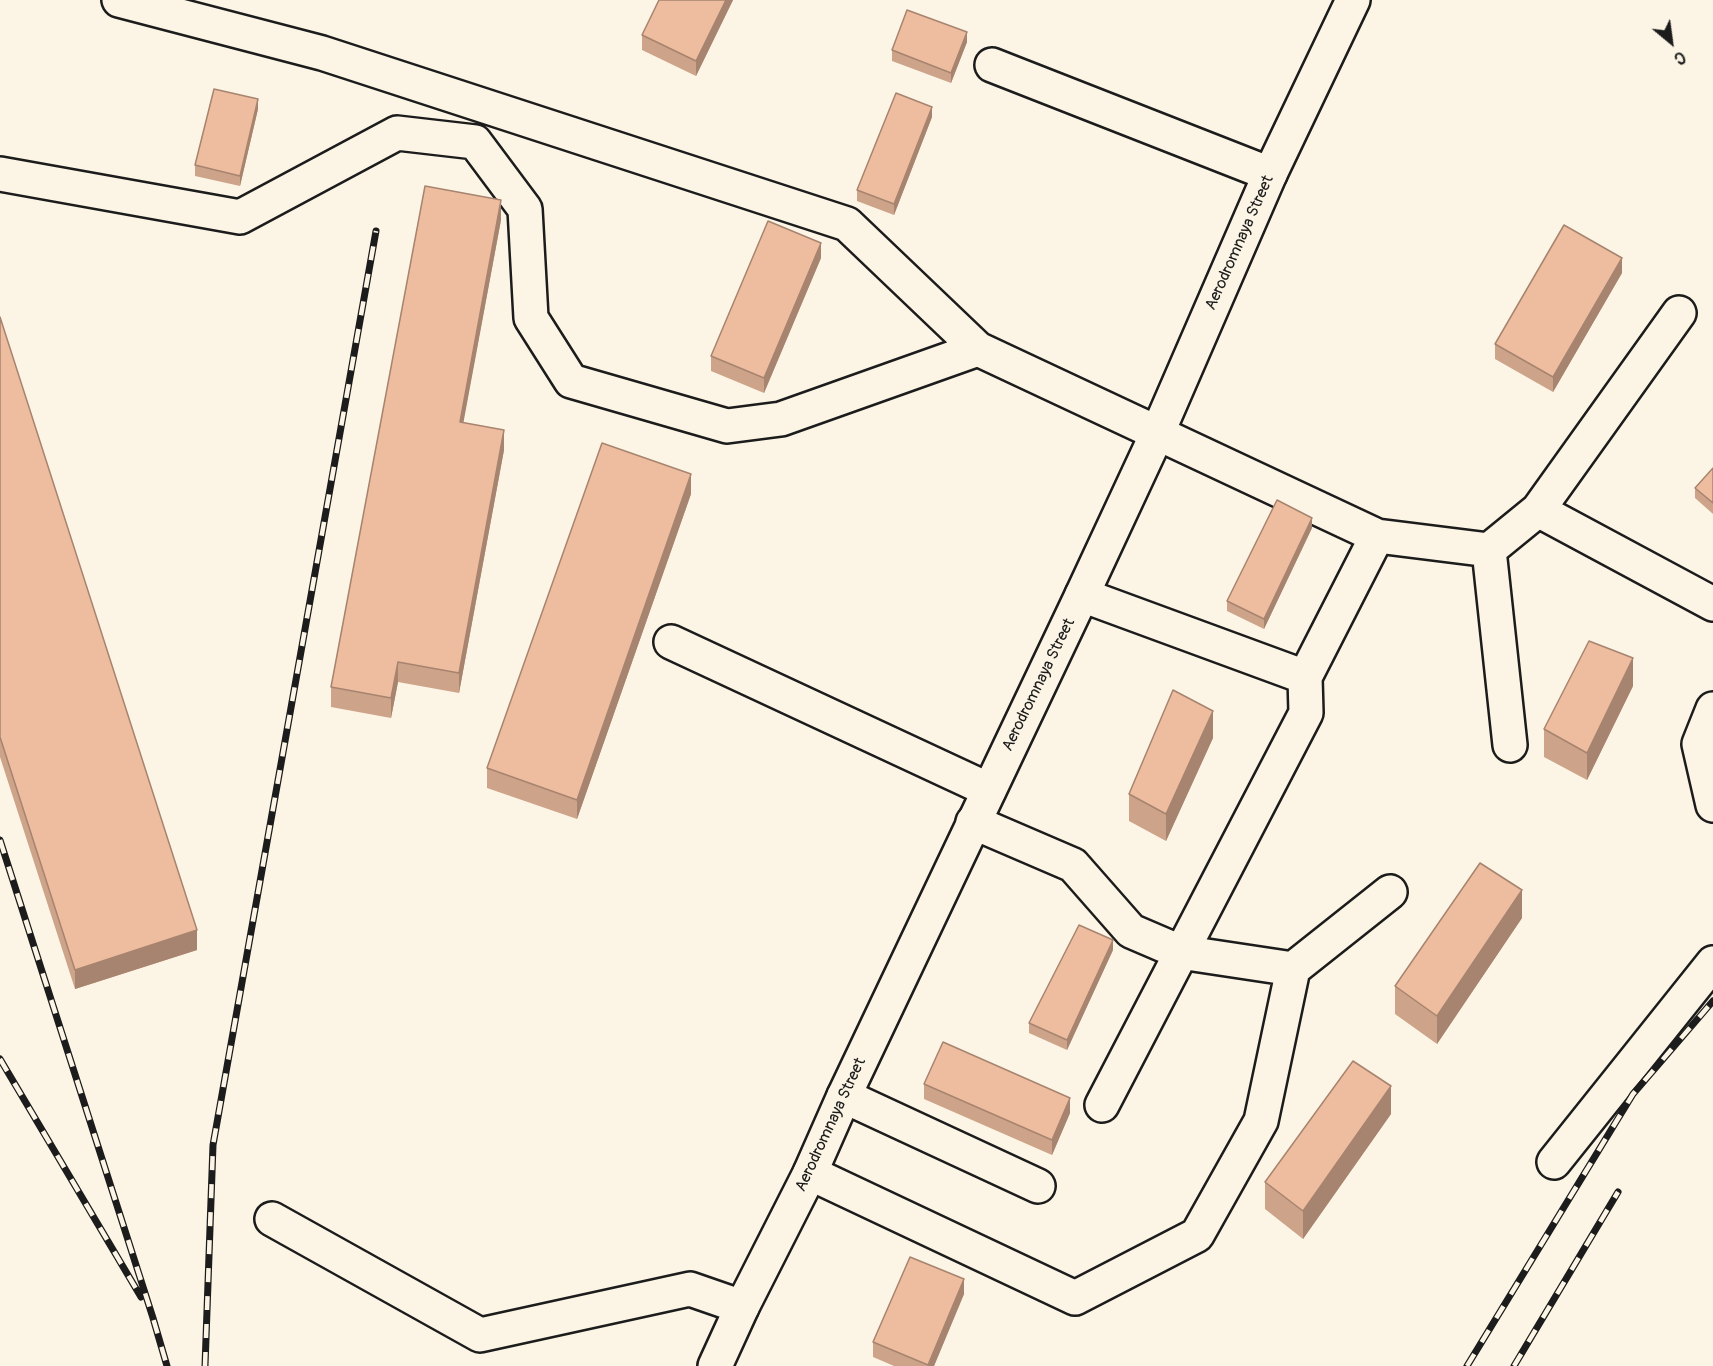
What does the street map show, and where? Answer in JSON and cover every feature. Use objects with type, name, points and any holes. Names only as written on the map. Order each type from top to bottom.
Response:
[{"type":"main road","points":[[119,0],[322,53],[847,224],[978,349],[1377,536],[1489,550],[1538,510],[1679,313]]},
{"type":"main road","name":"Aerodromnaya Street","points":[[715,1366],[742,1307],[810,1173],[844,1096],[1082,595],[1156,434],[1270,174],[1353,0]]},
{"type":"main road","points":[[992,64],[1270,174]]},
{"type":"main road","points":[[0,174],[240,217],[397,133],[475,142],[525,209],[531,318],[571,381],[727,426],[781,419],[978,349]]},
{"type":"main road","points":[[1538,510],[1713,604]]},
{"type":"main road","points":[[1102,1105],[1306,713],[1305,677],[1377,536]]},
{"type":"main road","points":[[1489,550],[1510,745]]},
{"type":"main road","points":[[1082,595],[1305,677]]},
{"type":"main road","points":[[671,642],[989,790]]},
{"type":"main road","points":[[1713,709],[1699,744],[1713,805]]},
{"type":"main road","points":[[973,822],[1073,865],[1131,931],[1180,952],[1293,969]]},
{"type":"main road","points":[[810,1173],[1075,1298],[1197,1235],[1261,1121],[1293,969],[1390,892]]},
{"type":"main road","points":[[1554,1162],[1713,963]]},
{"type":"main road","points":[[844,1096],[1038,1186]]},
{"type":"main road","points":[[272,1220],[480,1335],[690,1289],[742,1307]]},
{"type":"building","points":[[659,0],[726,0],[696,61],[642,35]]},
{"type":"building","points":[[907,10],[967,32],[951,73],[892,50]]},
{"type":"building","points":[[214,89],[258,99],[240,176],[195,165]]},
{"type":"building","points":[[896,93],[932,107],[894,204],[857,190]]},
{"type":"building","points":[[425,186],[501,200],[460,422],[504,430],[459,673],[398,662],[391,698],[331,687]]},
{"type":"building","points":[[768,221],[821,243],[764,378],[711,356]]},
{"type":"building","points":[[1564,225],[1622,258],[1553,377],[1495,344]]},
{"type":"building","points":[[0,317],[197,930],[75,970],[0,737]]},
{"type":"building","points":[[602,443],[691,474],[577,800],[487,768]]},
{"type":"building","points":[[1713,468],[1713,503],[1695,488]]},
{"type":"building","points":[[1277,500],[1312,518],[1264,619],[1227,601]]},
{"type":"building","points":[[1589,641],[1633,658],[1587,753],[1544,729]]},
{"type":"building","points":[[1173,690],[1213,711],[1166,814],[1129,794]]},
{"type":"building","points":[[1480,863],[1522,890],[1437,1016],[1395,986]]},
{"type":"building","points":[[1079,925],[1113,940],[1067,1040],[1029,1023]]},
{"type":"building","points":[[943,1042],[1070,1098],[1052,1140],[924,1084]]},
{"type":"building","points":[[1353,1061],[1391,1086],[1303,1211],[1265,1182]]},
{"type":"building","points":[[910,1257],[964,1279],[928,1365],[873,1342]]},
{"type":"railway","points":[[205,1366],[213,1145],[376,231]]},
{"type":"railway","points":[[0,840],[167,1366]]},
{"type":"railway","points":[[1467,1366],[1633,1094],[1713,1001]]},
{"type":"railway","points":[[0,1059],[141,1297]]},
{"type":"railway","points":[[1514,1366],[1618,1192]]}]
